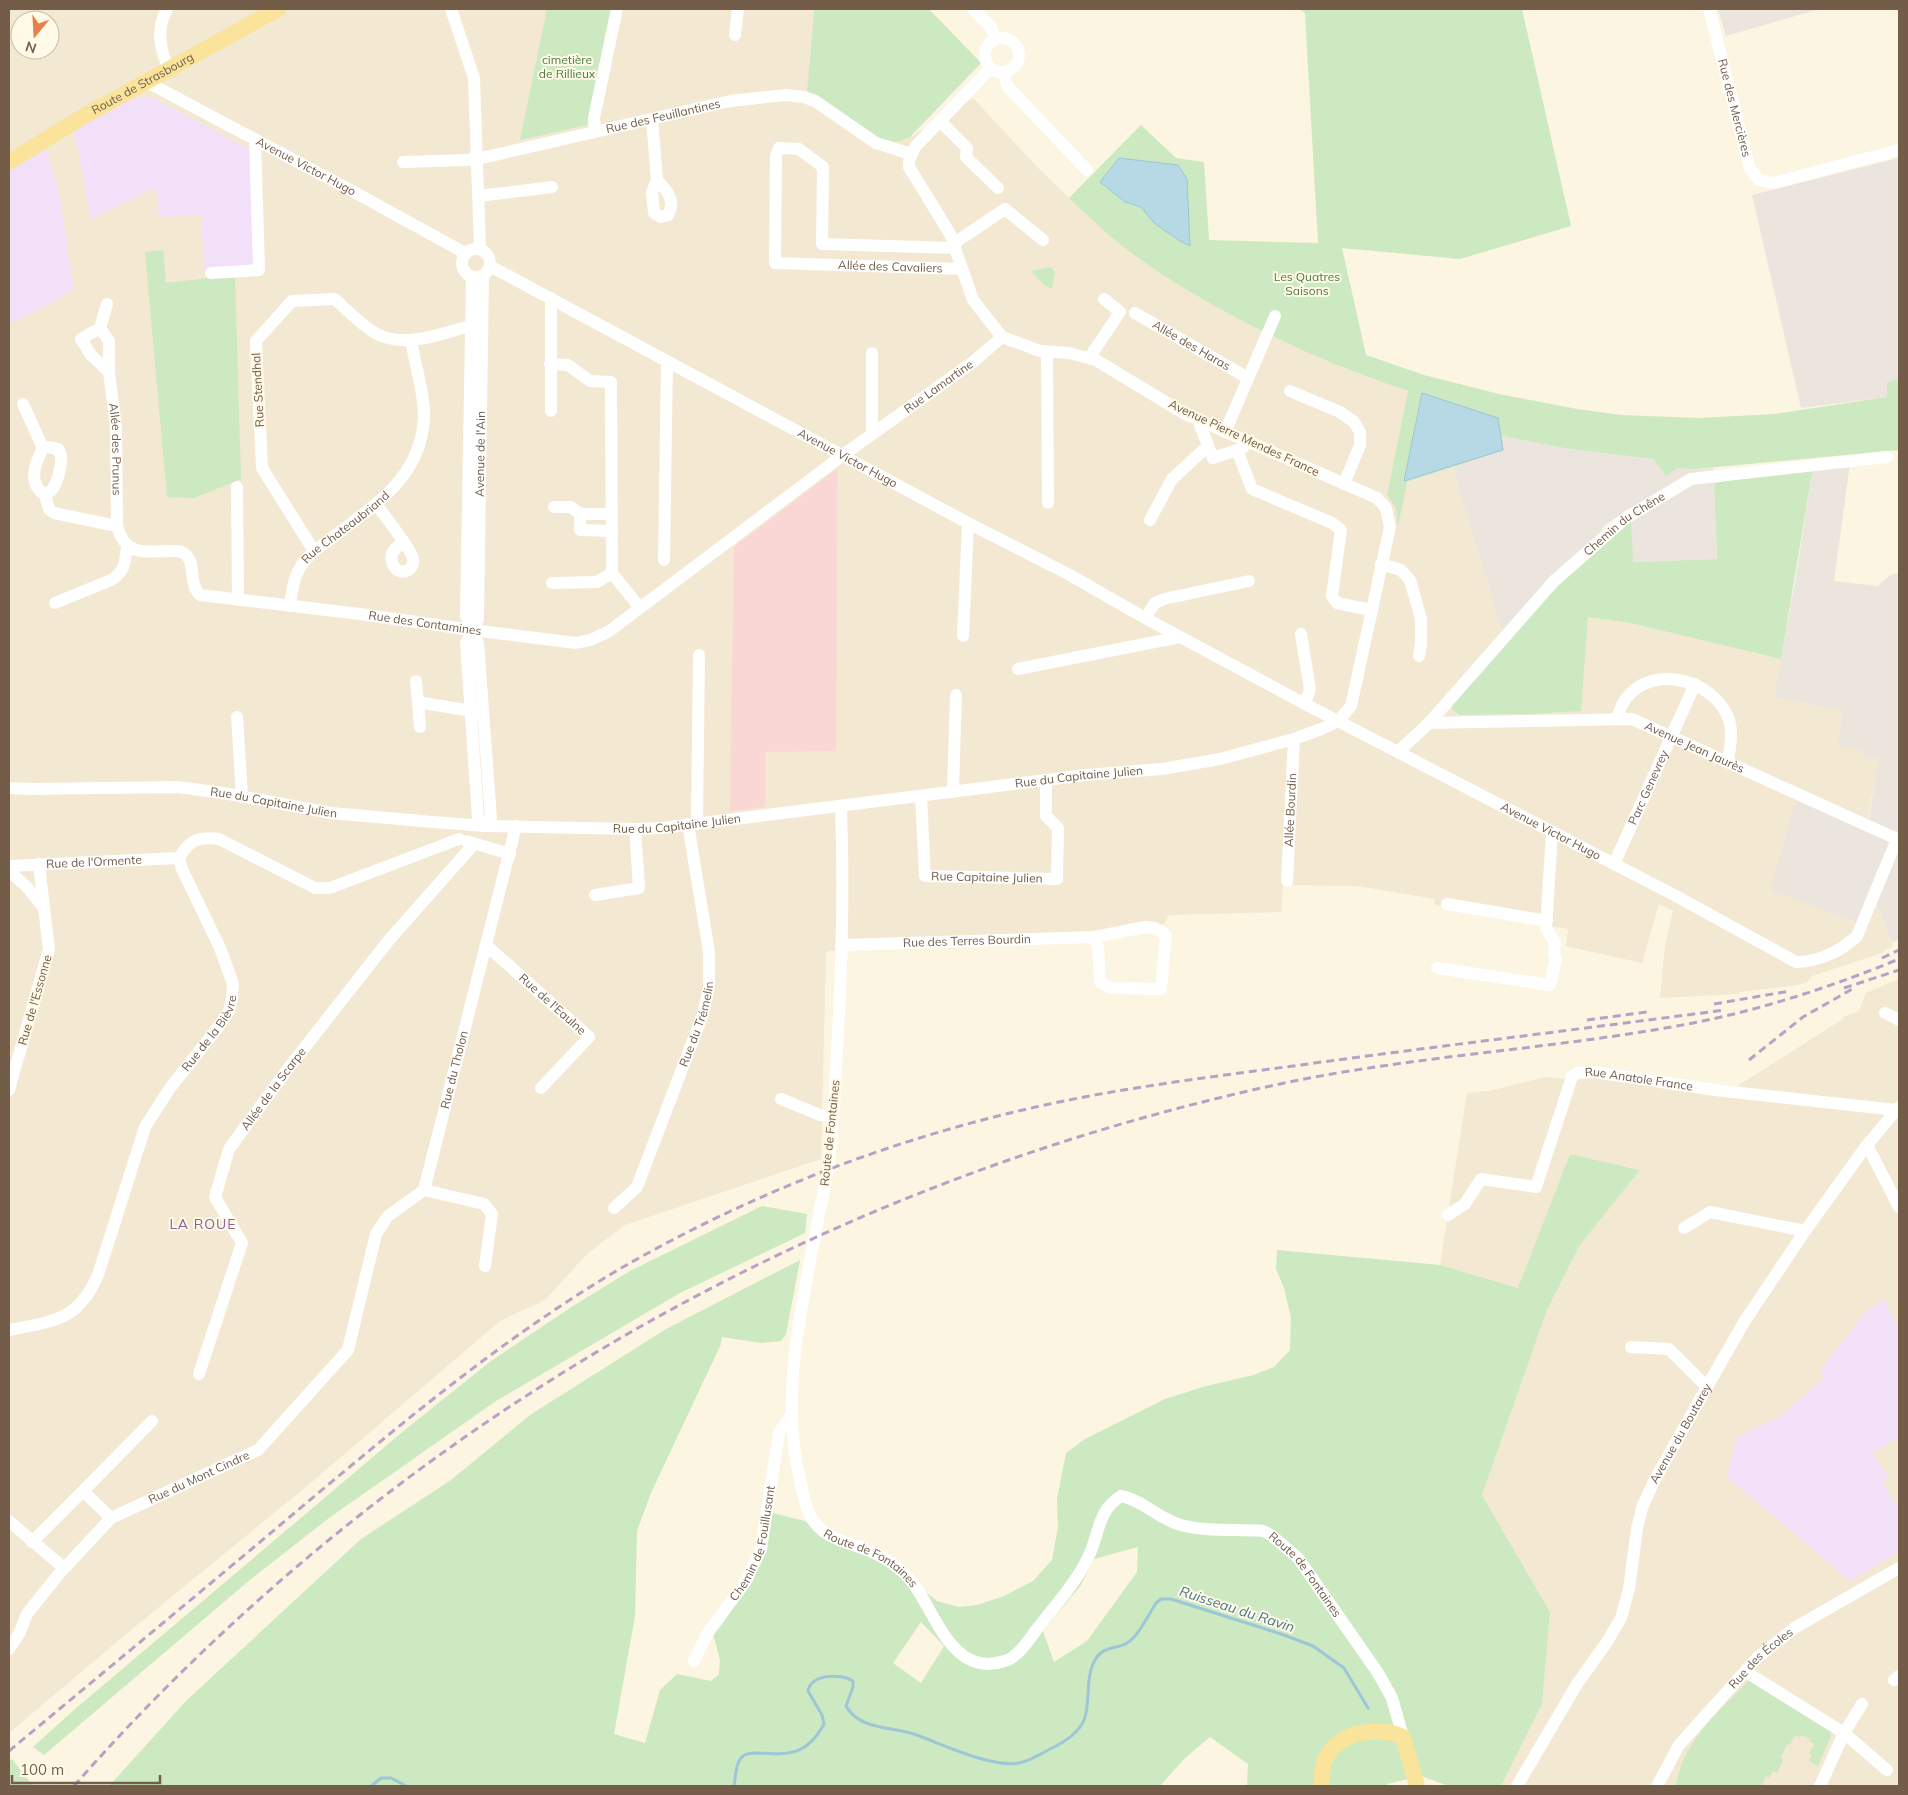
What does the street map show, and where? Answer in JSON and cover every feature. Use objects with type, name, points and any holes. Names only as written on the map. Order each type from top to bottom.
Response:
[{"type":"main road","name":"Route de Strasbourg","points":[[9,162],[261,13],[278,9]]},
{"type":"main road","points":[[1322,1786],[1322,1769],[1326,1757],[1332,1748],[1342,1740],[1355,1734],[1380,1731],[1392,1732],[1403,1737],[1417,1786]]},
{"type":"street","points":[[167,9],[161,24],[161,44],[162,53],[169,69]]},
{"type":"street","points":[[451,9],[474,78],[480,249]]},
{"type":"street","points":[[595,132],[594,118],[617,9]]},
{"type":"street","points":[[735,35],[738,9]]},
{"type":"street","points":[[973,9],[991,27],[996,39]]},
{"type":"street","name":"Rue des Mercières","points":[[1709,9],[1750,169],[1758,180],[1773,183],[1899,150]]},
{"type":"street","points":[[1005,38],[1010,40],[1018,49],[1018,60],[1010,70],[1003,72],[991,68],[985,57],[985,50],[988,44],[996,39],[1005,38]]},
{"type":"street","points":[[991,68],[914,147],[909,168],[950,234],[973,300],[1002,337]]},
{"type":"street","points":[[1003,72],[1008,86],[1086,170]]},
{"type":"street","name":"Avenue Victor Hugo","points":[[147,82],[255,138],[465,254]]},
{"type":"street","name":"Rue des Feuillantines","points":[[403,162],[478,159],[730,102],[786,95],[815,101],[876,143],[911,154]]},
{"type":"street","points":[[652,119],[657,180]]},
{"type":"street","points":[[940,121],[968,148],[966,157],[998,188]]},
{"type":"street","points":[[211,273],[259,270],[255,138]]},
{"type":"street","name":"Allée des Cavaliers","points":[[820,264],[823,167],[799,149],[779,148],[776,156],[775,263],[962,269]]},
{"type":"street","points":[[478,196],[552,187]]},
{"type":"street","points":[[954,246],[1005,209],[1043,240]]},
{"type":"street","name":"Allée des Cavaliers","points":[[822,244],[954,246]]},
{"type":"street","points":[[480,249],[487,254],[482,273],[463,269],[462,260],[465,254],[470,250],[480,249]]},
{"type":"street","name":"Avenue Victor Hugo","points":[[482,273],[551,298],[968,523],[1068,574],[1144,618],[1305,704],[1614,864],[1796,962],[1816,960],[1845,947],[1857,936],[1898,839]]},
{"type":"street","name":"Avenue de l'Ain","points":[[482,273],[471,326],[466,616],[478,642],[476,712],[490,818],[485,826]]},
{"type":"street","name":"Avenue de l'Ain","points":[[472,630],[478,619],[482,273]]},
{"type":"street","points":[[551,298],[550,364],[552,411]]},
{"type":"street","name":"Rue Stendhal","points":[[314,551],[262,468],[256,341],[292,301],[335,299],[359,321],[377,334],[400,341],[411,340]]},
{"type":"street","points":[[1089,358],[1120,312],[1104,299]]},
{"type":"street","points":[[108,304],[100,328],[81,339],[91,355],[109,372]]},
{"type":"street","name":"Allée des Haras","points":[[1135,313],[1248,378]]},
{"type":"street","points":[[1225,432],[1275,316]]},
{"type":"street","points":[[411,340],[471,326]]},
{"type":"street","name":"Allée des Prunus","points":[[100,328],[109,341],[109,372],[116,427],[117,526],[120,539],[127,547]]},
{"type":"street","name":"Avenue Pierre Mendes France","points":[[1002,337],[1040,351],[1069,353],[1096,360],[1185,414],[1376,498],[1386,508],[1390,527],[1370,610],[1351,706],[1338,721]]},
{"type":"street","name":"Rue Lamartine","points":[[843,455],[974,362],[1002,337]]},
{"type":"street","name":"Rue Chateaubriand","points":[[290,606],[296,573],[308,557],[376,504],[396,486],[409,468],[421,433],[424,409],[411,340]]},
{"type":"street","points":[[1047,352],[1048,503]]},
{"type":"street","points":[[872,353],[872,434]]},
{"type":"street","points":[[664,560],[667,361]]},
{"type":"street","points":[[550,364],[568,365],[590,381],[611,382],[612,573],[640,608]]},
{"type":"street","points":[[1290,391],[1340,412],[1354,422],[1360,432],[1360,446],[1344,484]]},
{"type":"street","points":[[23,404],[43,448],[35,472],[34,482],[37,490],[45,495],[49,509],[54,513],[117,526]]},
{"type":"street","points":[[1200,420],[1213,458],[1252,444]]},
{"type":"street","points":[[1150,520],[1172,479],[1190,460],[1208,446]]},
{"type":"street","points":[[43,448],[48,447],[58,450],[61,456],[58,475],[52,490],[45,495]]},
{"type":"street","points":[[1237,450],[1252,489],[1332,523],[1341,530],[1332,596],[1337,603],[1370,610]]},
{"type":"street","name":"Rue des Contamines","points":[[127,547],[136,550],[180,551],[186,555],[190,562],[192,582],[200,595],[576,643],[590,640],[608,632],[843,455]]},
{"type":"street","name":"Chemin du Chêne","points":[[1430,723],[1554,580],[1626,518],[1691,479],[1887,456]]},
{"type":"street","points":[[237,487],[238,600]]},
{"type":"street","points":[[376,504],[403,543]]},
{"type":"street","points":[[554,507],[571,507],[580,514],[612,514]]},
{"type":"street","points":[[580,514],[580,530],[612,530]]},
{"type":"street","points":[[963,636],[968,523]]},
{"type":"street","points":[[55,603],[120,575],[124,568],[127,547]]},
{"type":"street","points":[[1381,564],[1401,570],[1410,580],[1421,619],[1419,656]]},
{"type":"street","points":[[552,583],[597,582],[612,573]]},
{"type":"street","points":[[1144,618],[1155,603],[1164,599],[1249,581]]},
{"type":"street","points":[[1301,634],[1310,689],[1305,704]]},
{"type":"street","points":[[1018,670],[1180,637]]},
{"type":"street","name":"Rue du Trémelin","points":[[614,1208],[637,1187],[702,1014],[708,987],[709,952],[692,824],[699,655]]},
{"type":"street","points":[[1617,719],[1625,699],[1632,691],[1642,685],[1674,680],[1683,680],[1695,684],[1713,696],[1728,715],[1731,737],[1728,762]]},
{"type":"street","points":[[416,681],[420,726]]},
{"type":"street","name":"Parc Genevrey","points":[[1614,864],[1695,684]]},
{"type":"street","points":[[953,792],[956,695]]},
{"type":"street","points":[[418,702],[476,712]]},
{"type":"street","points":[[237,717],[242,797]]},
{"type":"street","name":"Avenue Jean Jaurès","points":[[1430,723],[1632,719],[1898,839]]},
{"type":"street","name":"Rue du Capitaine Julien","points":[[9,788],[178,787],[331,813],[485,826],[635,829],[692,824],[1046,780],[1162,769],[1220,759],[1294,739],[1338,721]]},
{"type":"street","points":[[1398,752],[1430,723]]},
{"type":"street","name":"Allée Bourdin","points":[[1287,881],[1294,739]]},
{"type":"street","name":"Rue Capitaine Julien","points":[[922,796],[925,876],[1058,879],[1058,828],[1046,816],[1046,780]]},
{"type":"street","name":"Route de Fontaines","points":[[841,806],[841,945],[833,1116],[828,1169],[796,1346],[790,1417],[799,1480],[809,1512],[817,1528],[828,1535],[870,1551],[898,1568],[916,1587],[951,1646],[965,1658],[982,1663],[1000,1663],[1014,1657],[1075,1581],[1090,1552],[1104,1513],[1110,1502],[1121,1496],[1133,1498],[1159,1517],[1180,1525],[1207,1529],[1263,1531],[1271,1534],[1298,1558],[1378,1673],[1392,1698],[1403,1737]]},
{"type":"street","points":[[456,824],[459,839]]},
{"type":"street","name":"Rue du Tholon","points":[[424,1190],[516,826]]},
{"type":"street","points":[[595,895],[639,888],[635,829]]},
{"type":"street","points":[[1437,968],[1550,985],[1556,959],[1554,955],[1555,942],[1546,928],[1552,832]]},
{"type":"street","points":[[179,858],[184,848],[193,842],[204,837],[219,839],[315,888],[330,888],[459,839],[510,854]]},
{"type":"street","name":"Allée de la Scarpe","points":[[199,1374],[242,1243],[215,1197],[229,1149],[287,1070],[389,940],[474,844]]},
{"type":"street","name":"Rue de l'Ormente","points":[[9,866],[179,858]]},
{"type":"street","name":"Rue de la Bièvre","points":[[9,1330],[62,1318],[82,1303],[91,1292],[145,1127],[165,1096],[229,1012],[233,984],[220,948],[182,870],[179,858]]},
{"type":"street","name":"Rue de l'Essonne","points":[[9,1090],[49,949],[38,864]]},
{"type":"street","points":[[9,871],[27,887],[44,908]]},
{"type":"street","points":[[1447,904],[1547,922]]},
{"type":"street","name":"Rue des Terres Bourdin","points":[[841,945],[1094,937],[1145,927],[1155,928],[1166,935],[1161,989],[1112,988],[1100,982],[1098,947],[1094,937]]},
{"type":"street","name":"Rue de l'Eaulne","points":[[486,945],[589,1037],[541,1088]]},
{"type":"street","points":[[1885,1013],[1899,1020]]},
{"type":"street","name":"Rue Anatole France","points":[[1448,1214],[1465,1204],[1481,1179],[1536,1187],[1572,1078],[1577,1073],[1594,1072],[1715,1090],[1898,1108]]},
{"type":"street","points":[[781,1099],[820,1115],[833,1116]]},
{"type":"street","name":"Avenue du Boutarey","points":[[1517,1786],[1577,1684],[1607,1642],[1621,1618],[1629,1589],[1637,1529],[1642,1508],[1654,1481],[1744,1322],[1866,1145],[1898,1108]]},
{"type":"street","points":[[1866,1145],[1899,1208]]},
{"type":"street","points":[[424,1190],[484,1204],[492,1214],[485,1266]]},
{"type":"street","name":"Rue du Mont Cindre","points":[[9,1649],[19,1634],[27,1614],[64,1568],[111,1518],[258,1450],[348,1350],[376,1234],[388,1216],[424,1190]]},
{"type":"street","points":[[1684,1228],[1710,1212],[1805,1231]]},
{"type":"street","points":[[1631,1347],[1669,1349],[1707,1387]]},
{"type":"street","name":"Chemin de Fouillusant","points":[[694,1661],[708,1634],[746,1581],[761,1549],[779,1434],[790,1417]]},
{"type":"street","points":[[32,1542],[152,1421]]},
{"type":"street","points":[[83,1490],[111,1518]]},
{"type":"street","points":[[9,1522],[64,1568]]},
{"type":"street","name":"Rue des Écoles","points":[[1657,1786],[1679,1745],[1758,1657],[1796,1627],[1899,1568]]},
{"type":"street","points":[[1746,1672],[1844,1733],[1887,1770]]},
{"type":"street","points":[[1820,1786],[1844,1733],[1862,1704]]},
{"type":"shaded area","points":[[9,9],[814,9],[809,65],[896,142],[909,138],[973,98],[1038,168],[1094,222],[1139,259],[1197,296],[1273,337],[1370,378],[1408,391],[1387,495],[1392,501],[1407,482],[1452,467],[1503,634],[1459,715],[1530,714],[1580,710],[1588,617],[1630,623],[1781,659],[1774,697],[1843,711],[1862,750],[1861,755],[1879,759],[1868,819],[1803,789],[1866,903],[1877,907],[1893,947],[1884,950],[1885,952],[1812,976],[1807,982],[1798,985],[1739,992],[1738,994],[1660,998],[1665,946],[1673,911],[1659,904],[1642,963],[1566,946],[1568,929],[1551,926],[1549,923],[1434,905],[1435,899],[1358,886],[1283,885],[1281,912],[1169,915],[1164,924],[1095,940],[843,949],[826,952],[821,1159],[625,1225],[587,1254],[545,1300],[500,1321],[313,1481],[9,1733]]},
{"type":"shaded area","points":[[1718,9],[1820,9],[1726,36]]},
{"type":"shaded area","points":[[130,98],[130,102],[134,102],[134,98],[154,98],[250,150],[256,265],[204,271],[201,215],[159,217],[156,188],[90,219],[77,144],[72,130]]},
{"type":"shaded area","points":[[45,146],[59,191],[74,290],[9,325],[9,277],[11,275],[9,264],[9,169]]},
{"type":"shaded area","points":[[1899,158],[1899,379],[1887,382],[1887,397],[1801,408],[1752,195]]},
{"type":"shaded area","points":[[1502,436],[1564,448],[1654,459],[1677,468],[1713,468],[1717,559],[1632,562],[1631,521],[1628,509],[1605,525],[1599,535],[1503,634],[1452,467],[1504,450]]},
{"type":"shaded area","points":[[1850,463],[1834,581],[1878,586],[1890,575],[1899,573],[1899,939],[1892,943],[1877,907],[1866,903],[1859,923],[1770,890],[1797,798],[1802,789],[1869,819],[1879,759],[1861,755],[1862,750],[1838,746],[1843,711],[1774,697],[1813,467]]},
{"type":"shaded area","points":[[837,469],[836,751],[765,752],[765,807],[730,811],[734,547]]},
{"type":"shaded area","points":[[1899,979],[1899,1786],[1501,1786],[1542,1704],[1550,1612],[1482,1495],[1547,1310],[1580,1245],[1640,1170],[1570,1154],[1519,1288],[1440,1265],[1467,1093],[1489,1091],[1545,1077],[1567,1079],[1571,1070],[1736,1087],[1843,1019],[1843,1017],[1859,1011],[1866,993]]},
{"type":"shaded area","points":[[1884,1299],[1899,1330],[1899,1438],[1872,1453],[1889,1478],[1882,1481],[1899,1510],[1899,1552],[1850,1581],[1727,1477],[1736,1438],[1782,1415],[1824,1378],[1820,1372],[1825,1364],[1864,1313]]},
{"type":"green space","name":"cimetière de Rillieux","points":[[547,9],[611,9],[587,125],[520,140]]},
{"type":"green space","points":[[814,9],[929,9],[981,63],[909,138],[896,142],[880,139],[807,93]]},
{"type":"green space","name":"Les Quatres Saisons","points":[[1299,9],[1522,9],[1571,226],[1460,259],[1342,248],[1366,355],[1424,375],[1499,394],[1577,409],[1621,415],[1700,418],[1774,414],[1887,397],[1887,382],[1899,379],[1899,450],[1695,469],[1677,468],[1667,476],[1653,459],[1564,448],[1502,436],[1504,450],[1407,482],[1398,526],[1396,508],[1387,495],[1408,391],[1304,351],[1204,300],[1131,253],[1069,198],[1141,125],[1176,158],[1204,162],[1209,240],[1318,243],[1305,13]]},
{"type":"green space","points":[[163,250],[166,283],[235,275],[241,479],[194,498],[167,497],[145,252]]},
{"type":"green space","points":[[1051,267],[1055,272],[1052,289],[1044,285],[1031,271]]},
{"type":"green space","points":[[1813,467],[1781,659],[1630,623],[1588,617],[1581,711],[1459,715],[1453,710],[1451,705],[1549,594],[1631,521],[1633,562],[1717,559],[1714,483]]},
{"type":"green space","points":[[1570,1154],[1640,1170],[1580,1245],[1547,1310],[1482,1495],[1550,1612],[1542,1704],[1501,1786],[1449,1786],[1421,1776],[1387,1784],[1387,1786],[1247,1786],[1248,1764],[1210,1737],[1185,1758],[1160,1786],[109,1786],[187,1700],[361,1539],[451,1480],[530,1415],[666,1329],[800,1260],[786,1334],[781,1341],[761,1343],[722,1337],[721,1344],[651,1493],[637,1531],[635,1616],[614,1734],[645,1743],[660,1690],[677,1674],[711,1681],[719,1674],[720,1660],[713,1634],[744,1589],[773,1513],[805,1521],[838,1541],[901,1573],[937,1601],[959,1607],[977,1605],[1004,1596],[1033,1581],[1052,1560],[1058,1527],[1057,1499],[1066,1453],[1085,1439],[1165,1399],[1206,1386],[1254,1375],[1274,1367],[1290,1350],[1291,1318],[1284,1288],[1276,1269],[1277,1250],[1440,1265],[1518,1288]],"holes":[[[1138,1547],[1137,1572],[1087,1641],[1054,1662],[1043,1631],[1081,1585],[1094,1559]],[[921,1622],[944,1646],[921,1683],[893,1663]]]},
{"type":"green space","points":[[762,1206],[807,1214],[805,1233],[680,1293],[496,1401],[329,1518],[251,1579],[44,1755],[33,1747],[75,1709],[406,1429],[491,1361],[573,1306],[630,1271]]},
{"type":"green space","points":[[1750,1679],[1830,1729],[1831,1736],[1818,1766],[1809,1761],[1812,1755],[1809,1754],[1814,1744],[1809,1741],[1810,1739],[1801,1735],[1800,1737],[1795,1735],[1790,1745],[1787,1744],[1777,1773],[1773,1771],[1769,1778],[1766,1776],[1761,1786],[1676,1786],[1686,1755],[1694,1741],[1715,1715]]},
{"type":"green space","points":[[12,1759],[33,1786],[9,1786],[9,1761]]},
{"type":"water","points":[[1119,158],[1178,165],[1187,179],[1190,246],[1154,223],[1141,207],[1125,202],[1100,182]]},
{"type":"water","points":[[1422,393],[1498,418],[1503,450],[1404,481]]},
{"type":"waterway","name":"Ruisseau du Ravin","points":[[734,1786],[737,1766],[744,1755],[754,1753],[788,1753],[797,1751],[811,1742],[824,1724],[822,1715],[808,1691],[810,1685],[820,1678],[834,1676],[848,1678],[853,1681],[853,1687],[846,1706],[852,1714],[868,1724],[908,1732],[968,1755],[995,1762],[1008,1764],[1031,1759],[1065,1741],[1078,1730],[1086,1713],[1089,1677],[1096,1658],[1104,1651],[1131,1640],[1139,1631],[1156,1603],[1161,1599],[1171,1599],[1313,1646],[1344,1668],[1368,1708]]},
{"type":"waterway","name":"Ruisseau du Ravin","points":[[371,1786],[381,1778],[391,1778],[406,1786]]},
{"type":"railway","points":[[1882,958],[1899,950]]},
{"type":"railway","points":[[74,1786],[198,1656],[333,1537],[476,1430],[627,1335],[785,1252],[949,1182],[1119,1125],[1294,1081],[1396,1064],[1601,1038],[1703,1021],[1753,1009],[1802,994],[1851,978],[1899,959]]},
{"type":"railway","points":[[1844,988],[1899,970]]},
{"type":"railway","points":[[1749,1060],[1803,1017],[1854,988]]},
{"type":"railway","points":[[1714,1004],[1790,991]]},
{"type":"railway","points":[[9,1751],[376,1445],[496,1351],[579,1294],[623,1267],[673,1240],[775,1191],[828,1170],[935,1133],[990,1118],[1079,1098],[1217,1076],[1724,1010]]},
{"type":"railway","points":[[1587,1020],[1647,1012]]},
{"type":"district","name":"LA ROUE","points":[[203,1224]]}]
